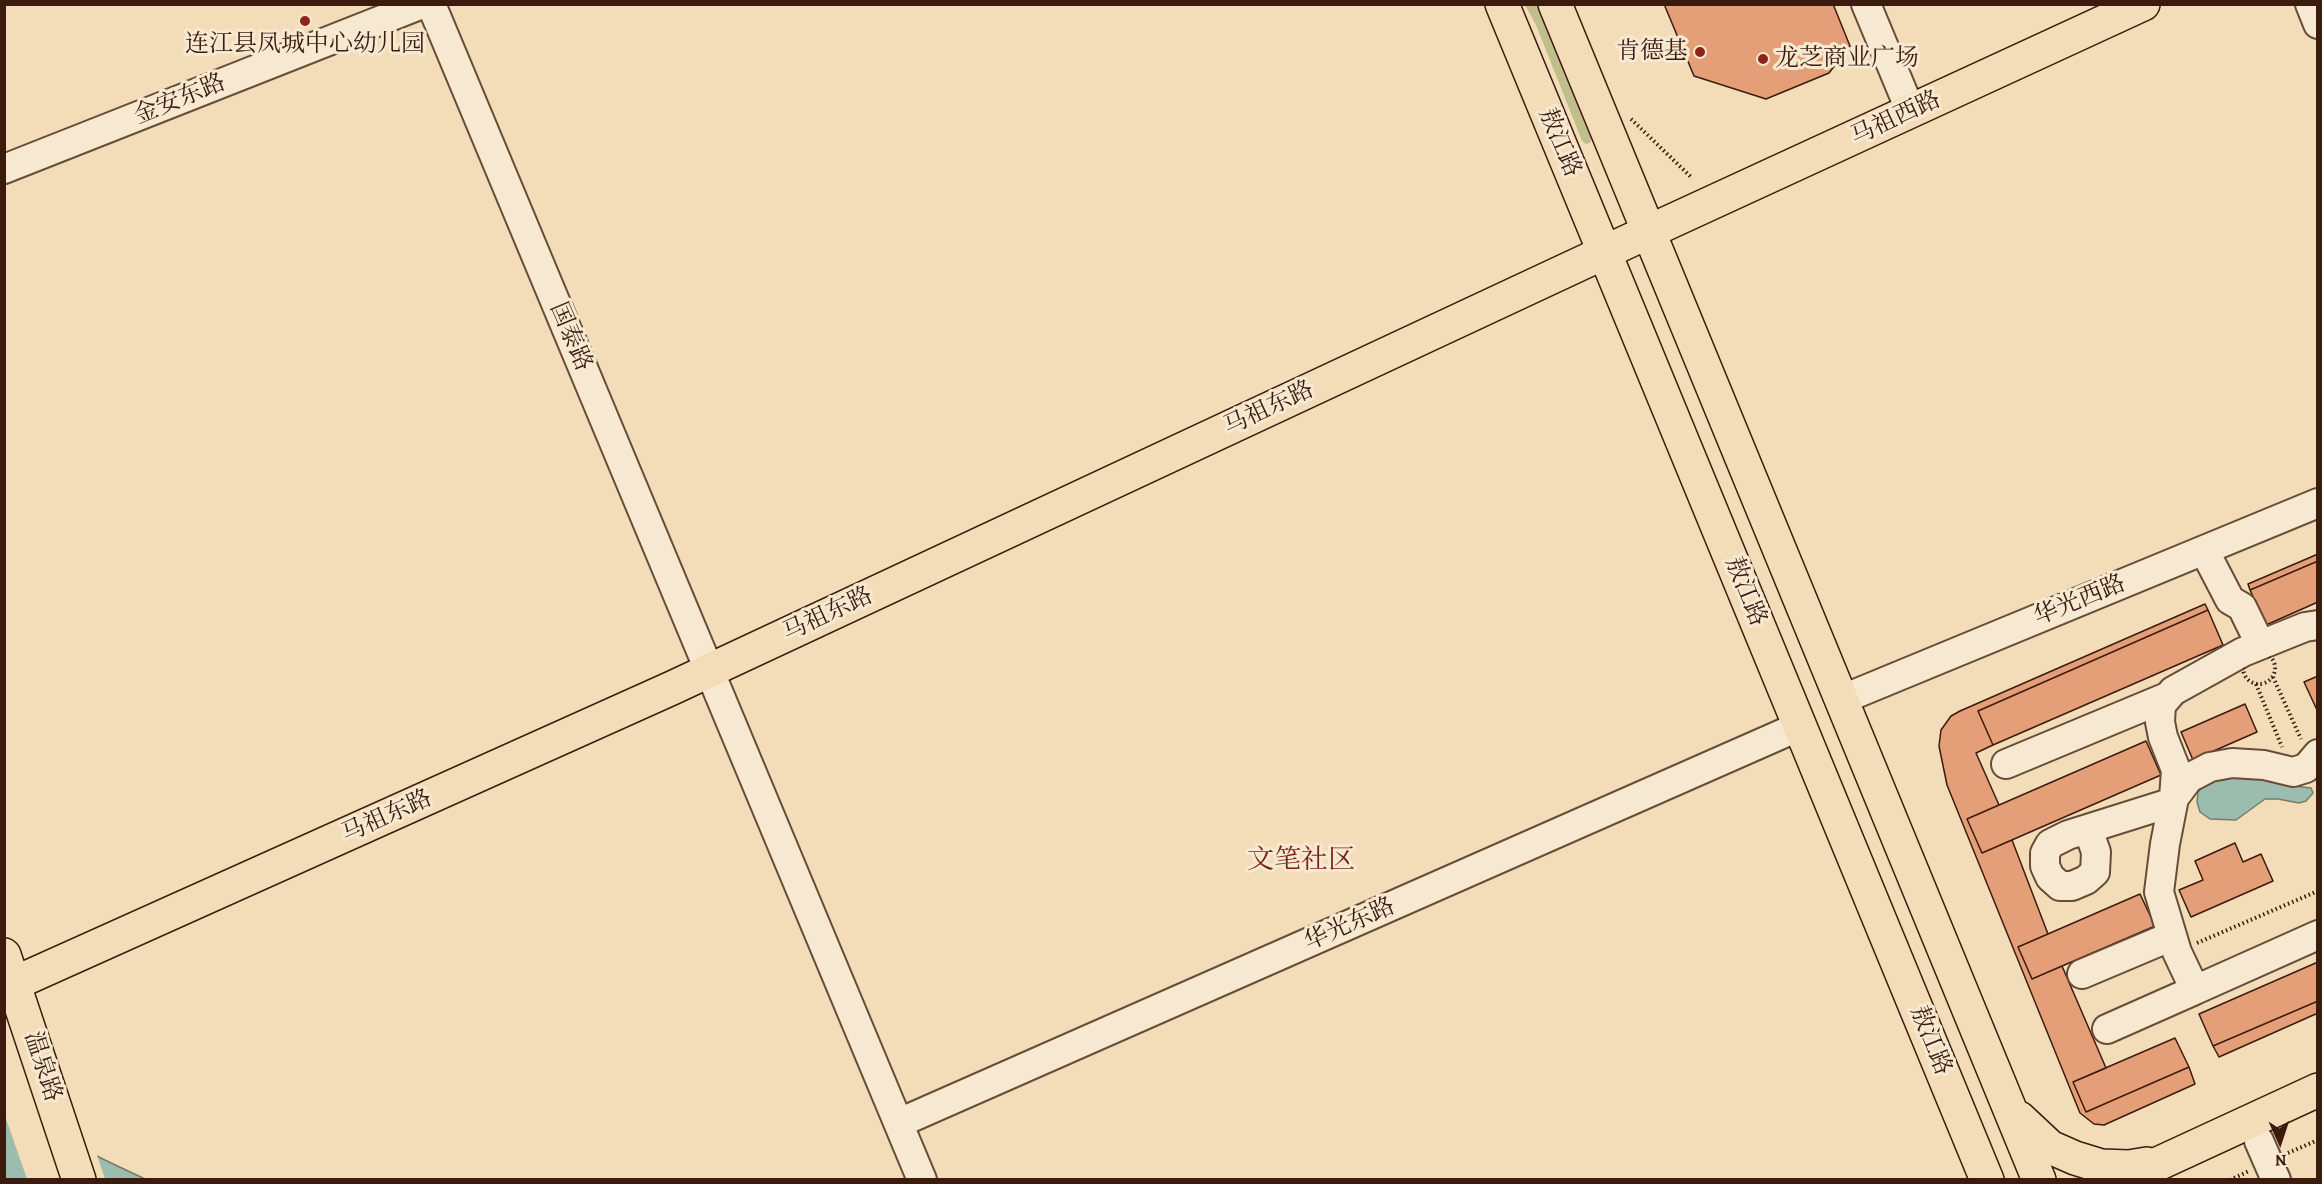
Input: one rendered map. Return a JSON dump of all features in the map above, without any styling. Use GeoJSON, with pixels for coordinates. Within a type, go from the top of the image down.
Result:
{"type":"FeatureCollection","features":[{"type":"Feature","properties":{"kind":"main road","name":"敖江路"},"geometry":{"type":"LineString","coordinates":[[1502,4],[1988,1179]]}},
{"type":"Feature","properties":{"kind":"main road","name":"敖江路"},"geometry":{"type":"LineString","coordinates":[[1555,4],[2039,1179]]}},
{"type":"Feature","properties":{"kind":"main road","name":"马祖西路"},"geometry":{"type":"LineString","coordinates":[[1648,232],[2142,4]]}},
{"type":"Feature","properties":{"kind":"main road","name":"马祖东路"},"geometry":{"type":"LineString","coordinates":[[8,976],[709,670],[1648,232]]}},
{"type":"Feature","properties":{"kind":"main road","name":"温泉路"},"geometry":{"type":"LineString","coordinates":[[8,976],[46,1112],[57,1179]]}},
{"type":"Feature","properties":{"kind":"main road","name":"温泉路"},"geometry":{"type":"LineString","coordinates":[[4,1021],[79,1179]]}},
{"type":"Feature","properties":{"kind":"main road"},"geometry":{"type":"LineString","coordinates":[[2007,1100],[2023,1124],[2050,1147],[2075,1158],[2101,1166],[2169,1170],[2318,1090]]}},
{"type":"Feature","properties":{"kind":"main road"},"geometry":{"type":"LineString","coordinates":[[1961,1114],[1966,1155],[1965,1179]]}},
{"type":"Feature","properties":{"kind":"main road"},"geometry":{"type":"LineString","coordinates":[[2123,1179],[2169,1170],[2259,1141],[2318,1114]]}},
{"type":"Feature","properties":{"kind":"street","name":"金安东路"},"geometry":{"type":"LineString","coordinates":[[4,169],[422,4]]}},
{"type":"Feature","properties":{"kind":"street","name":"国泰路"},"geometry":{"type":"LineString","coordinates":[[431,4],[922,1179]]}},
{"type":"Feature","properties":{"kind":"street"},"geometry":{"type":"LineString","coordinates":[[1866,4],[1911,112]]}},
{"type":"Feature","properties":{"kind":"street"},"geometry":{"type":"LineString","coordinates":[[2310,4],[2318,24]]}},
{"type":"Feature","properties":{"kind":"street","name":"华光西路"},"geometry":{"type":"LineString","coordinates":[[1843,699],[2318,503]]}},
{"type":"Feature","properties":{"kind":"street"},"geometry":{"type":"LineString","coordinates":[[2204,550],[2230,600],[2242,607],[2252,648]]}},
{"type":"Feature","properties":{"kind":"street"},"geometry":{"type":"LineString","coordinates":[[2183,963],[2159,892],[2174,800],[2176,770],[2163,737],[2160,722],[2161,705],[2173,691],[2252,648],[2305,627],[2318,625]]}},
{"type":"Feature","properties":{"kind":"street"},"geometry":{"type":"LineString","coordinates":[[2006,764],[2168,697]]}},
{"type":"Feature","properties":{"kind":"street","name":"华光东路"},"geometry":{"type":"LineString","coordinates":[[899,1123],[1800,726]]}},
{"type":"Feature","properties":{"kind":"street"},"geometry":{"type":"LineString","coordinates":[[2088,829],[2174,800],[2188,778],[2210,767],[2232,763],[2264,765],[2307,763]]}},
{"type":"Feature","properties":{"kind":"street"},"geometry":{"type":"LineString","coordinates":[[2082,974],[2183,963],[2318,935]]}},
{"type":"Feature","properties":{"kind":"street"},"geometry":{"type":"LineString","coordinates":[[2107,1029],[2183,963],[2264,943]]}},
{"type":"Feature","properties":{"kind":"street"},"geometry":{"type":"LineString","coordinates":[[2259,1141],[2276,1179]]}},
{"type":"Feature","properties":{"kind":"path"},"geometry":{"type":"LineString","coordinates":[[1627,109],[1632,120],[1690,177]]}},
{"type":"Feature","properties":{"kind":"path"},"geometry":{"type":"LineString","coordinates":[[2273,677],[2307,763]]}},
{"type":"Feature","properties":{"kind":"path"},"geometry":{"type":"LineString","coordinates":[[2256,684],[2307,763]]}},
{"type":"Feature","properties":{"kind":"path"},"geometry":{"type":"LineString","coordinates":[[2183,963],[2318,891]]}},
{"type":"Feature","properties":{"kind":"shaded area"},"geometry":{"type":"Polygon","coordinates":[[[1525,5],[1537,5],[1592,138],[1590,143],[1586,144],[1582,141],[1536,25],[1525,5]]]}},
{"type":"Feature","properties":{"kind":"shaded area"},"geometry":{"type":"Polygon","coordinates":[[[2246,775],[2311,788],[2313,793],[2306,801],[2299,803],[2265,799],[2236,820],[2210,819],[2200,812],[2197,802],[2198,792],[2205,782],[2246,775]]]}},
{"type":"Feature","properties":{"kind":"shaded area"},"geometry":{"type":"Polygon","coordinates":[[[4,1110],[109,1162],[145,1179],[5,1179],[4,1110]]]}},
{"type":"Feature","properties":{"kind":"pier"},"geometry":{"type":"Polygon","coordinates":[[[4,1107],[96,1152],[105,1179],[27,1179],[4,1113],[4,1107]]]}},
{"type":"Feature","properties":{"kind":"building","name":"龙芝商业广场"},"geometry":{"type":"Polygon","coordinates":[[[1664,4],[1833,4],[1850,46],[1829,73],[1766,99],[1694,76],[1664,4]]]}},
{"type":"Feature","properties":{"kind":"building"},"geometry":{"type":"Polygon","coordinates":[[[2318,554],[2318,561],[2250,590],[2248,584],[2318,554]]]}},
{"type":"Feature","properties":{"kind":"building"},"geometry":{"type":"Polygon","coordinates":[[[2318,561],[2318,602],[2266,625],[2250,590],[2318,561]]]}},
{"type":"Feature","properties":{"kind":"building"},"geometry":{"type":"Polygon","coordinates":[[[2205,604],[2208,610],[1978,711],[1993,745],[1976,753],[1999,805],[1967,819],[1982,853],[2012,840],[2048,934],[2018,947],[2032,979],[2062,966],[2106,1068],[2073,1082],[2086,1112],[2189,1067],[2195,1084],[2104,1125],[2094,1124],[2080,1113],[1947,785],[1939,746],[1941,730],[1951,716],[1960,711],[2205,604]]]}},
{"type":"Feature","properties":{"kind":"building"},"geometry":{"type":"Polygon","coordinates":[[[2208,610],[2223,645],[1993,745],[1978,711],[2208,610]]]}},
{"type":"Feature","properties":{"kind":"building"},"geometry":{"type":"Polygon","coordinates":[[[2318,676],[2318,710],[2317,710],[2304,682],[2318,676]]]}},
{"type":"Feature","properties":{"kind":"building"},"geometry":{"type":"Polygon","coordinates":[[[2245,704],[2257,732],[2193,760],[2181,732],[2245,704]]]}},
{"type":"Feature","properties":{"kind":"building"},"geometry":{"type":"Polygon","coordinates":[[[2146,741],[2161,775],[1982,853],[1967,819],[2146,741]]]}},
{"type":"Feature","properties":{"kind":"building"},"geometry":{"type":"Polygon","coordinates":[[[2235,843],[2243,862],[2261,854],[2273,881],[2191,917],[2179,890],[2203,880],[2195,861],[2235,843]]]}},
{"type":"Feature","properties":{"kind":"building"},"geometry":{"type":"Polygon","coordinates":[[[2140,894],[2155,926],[2032,979],[2018,947],[2140,894]]]}},
{"type":"Feature","properties":{"kind":"building"},"geometry":{"type":"Polygon","coordinates":[[[2318,962],[2318,1001],[2213,1046],[2199,1014],[2318,962]]]}},
{"type":"Feature","properties":{"kind":"building"},"geometry":{"type":"Polygon","coordinates":[[[2318,1001],[2318,1013],[2219,1057],[2213,1046],[2318,1001]]]}},
{"type":"Feature","properties":{"kind":"building"},"geometry":{"type":"Polygon","coordinates":[[[2175,1038],[2189,1067],[2086,1112],[2073,1082],[2175,1038]]]}},
{"type":"Feature","properties":{"kind":"place","name":"连江县凤城中心幼儿园"},"geometry":{"type":"Point","coordinates":[305,21]}},
{"type":"Feature","properties":{"kind":"place","name":"肯德基"},"geometry":{"type":"Point","coordinates":[1700,52]}},
{"type":"Feature","properties":{"kind":"place","name":"龙芝商业广场"},"geometry":{"type":"Point","coordinates":[1763,59]}},
{"type":"Feature","properties":{"kind":"district","name":"文笔社区"},"geometry":{"type":"Point","coordinates":[1301,861]}}]}
